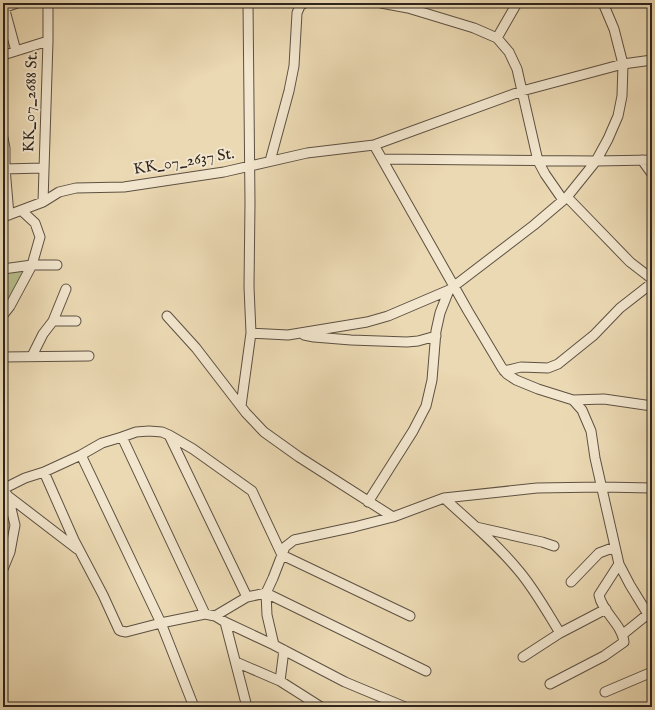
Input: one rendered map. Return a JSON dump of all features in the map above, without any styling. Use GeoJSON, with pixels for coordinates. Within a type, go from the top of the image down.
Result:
{"type":"FeatureCollection","features":[{"type":"Feature","properties":{"kind":"street"},"geometry":{"type":"LineString","coordinates":[[16,51],[6,24],[4,7],[17,3]]}},
{"type":"Feature","properties":{"kind":"street","name":"KK_07_2688 St."},"geometry":{"type":"LineString","coordinates":[[42,202],[48,3]]}},
{"type":"Feature","properties":{"kind":"street"},"geometry":{"type":"LineString","coordinates":[[241,406],[251,333],[249,287],[248,3]]}},
{"type":"Feature","properties":{"kind":"street"},"geometry":{"type":"LineString","coordinates":[[270,161],[289,91],[294,66],[297,13],[300,6],[304,3]]}},
{"type":"Feature","properties":{"kind":"street"},"geometry":{"type":"LineString","coordinates":[[381,3],[408,8],[474,28],[497,38],[508,52],[517,69],[538,161],[545,174],[565,198],[630,262],[652,279]]}},
{"type":"Feature","properties":{"kind":"street"},"geometry":{"type":"LineString","coordinates":[[497,38],[517,3]]}},
{"type":"Feature","properties":{"kind":"street"},"geometry":{"type":"LineString","coordinates":[[251,333],[288,335],[367,322],[388,316],[451,288],[534,225],[565,198],[596,161],[618,116],[622,96],[623,64],[614,29],[604,3]]}},
{"type":"Feature","properties":{"kind":"street"},"geometry":{"type":"LineString","coordinates":[[3,55],[48,41]]}},
{"type":"Feature","properties":{"kind":"street","name":"KK_07_2637 St."},"geometry":{"type":"LineString","coordinates":[[6,216],[42,202],[59,192],[76,188],[124,187],[224,172],[307,153],[374,145],[522,92],[623,64],[652,60]]}},
{"type":"Feature","properties":{"kind":"street"},"geometry":{"type":"LineString","coordinates":[[3,138],[5,148],[4,168],[6,216]]}},
{"type":"Feature","properties":{"kind":"street"},"geometry":{"type":"LineString","coordinates":[[374,145],[451,288],[504,371],[516,380],[538,389],[573,400],[604,399],[652,406]]}},
{"type":"Feature","properties":{"kind":"street"},"geometry":{"type":"LineString","coordinates":[[382,159],[538,161],[652,160]]}},
{"type":"Feature","properties":{"kind":"street"},"geometry":{"type":"LineString","coordinates":[[642,160],[652,174]]}},
{"type":"Feature","properties":{"kind":"street"},"geometry":{"type":"LineString","coordinates":[[4,168],[44,168]]}},
{"type":"Feature","properties":{"kind":"street"},"geometry":{"type":"LineString","coordinates":[[3,315],[10,306],[32,265],[40,237],[35,223],[22,211]]}},
{"type":"Feature","properties":{"kind":"street"},"geometry":{"type":"LineString","coordinates":[[3,269],[32,265],[57,265]]}},
{"type":"Feature","properties":{"kind":"street"},"geometry":{"type":"LineString","coordinates":[[504,371],[521,367],[548,368],[558,364],[594,335],[620,308],[652,283]]}},
{"type":"Feature","properties":{"kind":"street"},"geometry":{"type":"LineString","coordinates":[[368,502],[413,431],[426,406],[432,380],[436,336],[440,313],[451,288]]}},
{"type":"Feature","properties":{"kind":"street"},"geometry":{"type":"LineString","coordinates":[[32,356],[43,334],[53,321],[66,289]]}},
{"type":"Feature","properties":{"kind":"street"},"geometry":{"type":"LineString","coordinates":[[167,316],[196,348],[241,406],[264,432],[299,457],[393,518]]}},
{"type":"Feature","properties":{"kind":"street"},"geometry":{"type":"LineString","coordinates":[[53,321],[76,321]]}},
{"type":"Feature","properties":{"kind":"street"},"geometry":{"type":"LineString","coordinates":[[299,333],[314,337],[407,342],[418,341],[436,336]]}},
{"type":"Feature","properties":{"kind":"street"},"geometry":{"type":"LineString","coordinates":[[3,357],[89,356]]}},
{"type":"Feature","properties":{"kind":"street"},"geometry":{"type":"LineString","coordinates":[[573,400],[582,410],[588,422],[619,564],[650,618],[622,635]]}},
{"type":"Feature","properties":{"kind":"street"},"geometry":{"type":"LineString","coordinates":[[5,492],[25,478],[44,472],[102,443],[136,432],[149,431],[169,435],[193,449],[252,491],[282,555],[410,616]]}},
{"type":"Feature","properties":{"kind":"street"},"geometry":{"type":"LineString","coordinates":[[169,435],[247,597]]}},
{"type":"Feature","properties":{"kind":"street"},"geometry":{"type":"LineString","coordinates":[[122,437],[205,614]]}},
{"type":"Feature","properties":{"kind":"street"},"geometry":{"type":"LineString","coordinates":[[81,454],[161,623],[194,707]]}},
{"type":"Feature","properties":{"kind":"street"},"geometry":{"type":"LineString","coordinates":[[44,472],[80,550],[121,632],[205,614],[215,616],[345,682],[404,707]]}},
{"type":"Feature","properties":{"kind":"street"},"geometry":{"type":"LineString","coordinates":[[274,645],[267,615],[266,594],[285,547],[294,540],[393,518],[444,498],[537,488],[602,486],[652,488]]}},
{"type":"Feature","properties":{"kind":"street"},"geometry":{"type":"LineString","coordinates":[[5,492],[80,550]]}},
{"type":"Feature","properties":{"kind":"street"},"geometry":{"type":"LineString","coordinates":[[3,569],[10,552],[15,525],[5,492]]}},
{"type":"Feature","properties":{"kind":"street"},"geometry":{"type":"LineString","coordinates":[[444,498],[504,554],[519,571],[560,633]]}},
{"type":"Feature","properties":{"kind":"street"},"geometry":{"type":"LineString","coordinates":[[476,527],[554,546]]}},
{"type":"Feature","properties":{"kind":"street"},"geometry":{"type":"LineString","coordinates":[[571,582],[599,553],[615,546]]}},
{"type":"Feature","properties":{"kind":"street"},"geometry":{"type":"LineString","coordinates":[[550,684],[594,662],[623,644],[624,639],[599,594],[619,564]]}},
{"type":"Feature","properties":{"kind":"street"},"geometry":{"type":"LineString","coordinates":[[215,616],[247,597],[266,594],[426,671]]}},
{"type":"Feature","properties":{"kind":"street"},"geometry":{"type":"LineString","coordinates":[[523,657],[560,633],[606,609]]}},
{"type":"Feature","properties":{"kind":"street"},"geometry":{"type":"LineString","coordinates":[[225,622],[247,707]]}},
{"type":"Feature","properties":{"kind":"street"},"geometry":{"type":"LineString","coordinates":[[280,681],[284,650]]}},
{"type":"Feature","properties":{"kind":"street"},"geometry":{"type":"LineString","coordinates":[[236,662],[280,681],[321,707]]}},
{"type":"Feature","properties":{"kind":"street"},"geometry":{"type":"LineString","coordinates":[[605,692],[652,672]]}},
{"type":"Feature","properties":{"kind":"green space"},"geometry":{"type":"Polygon","coordinates":[[[32,265],[3,315],[3,269],[32,265]]]}}]}
